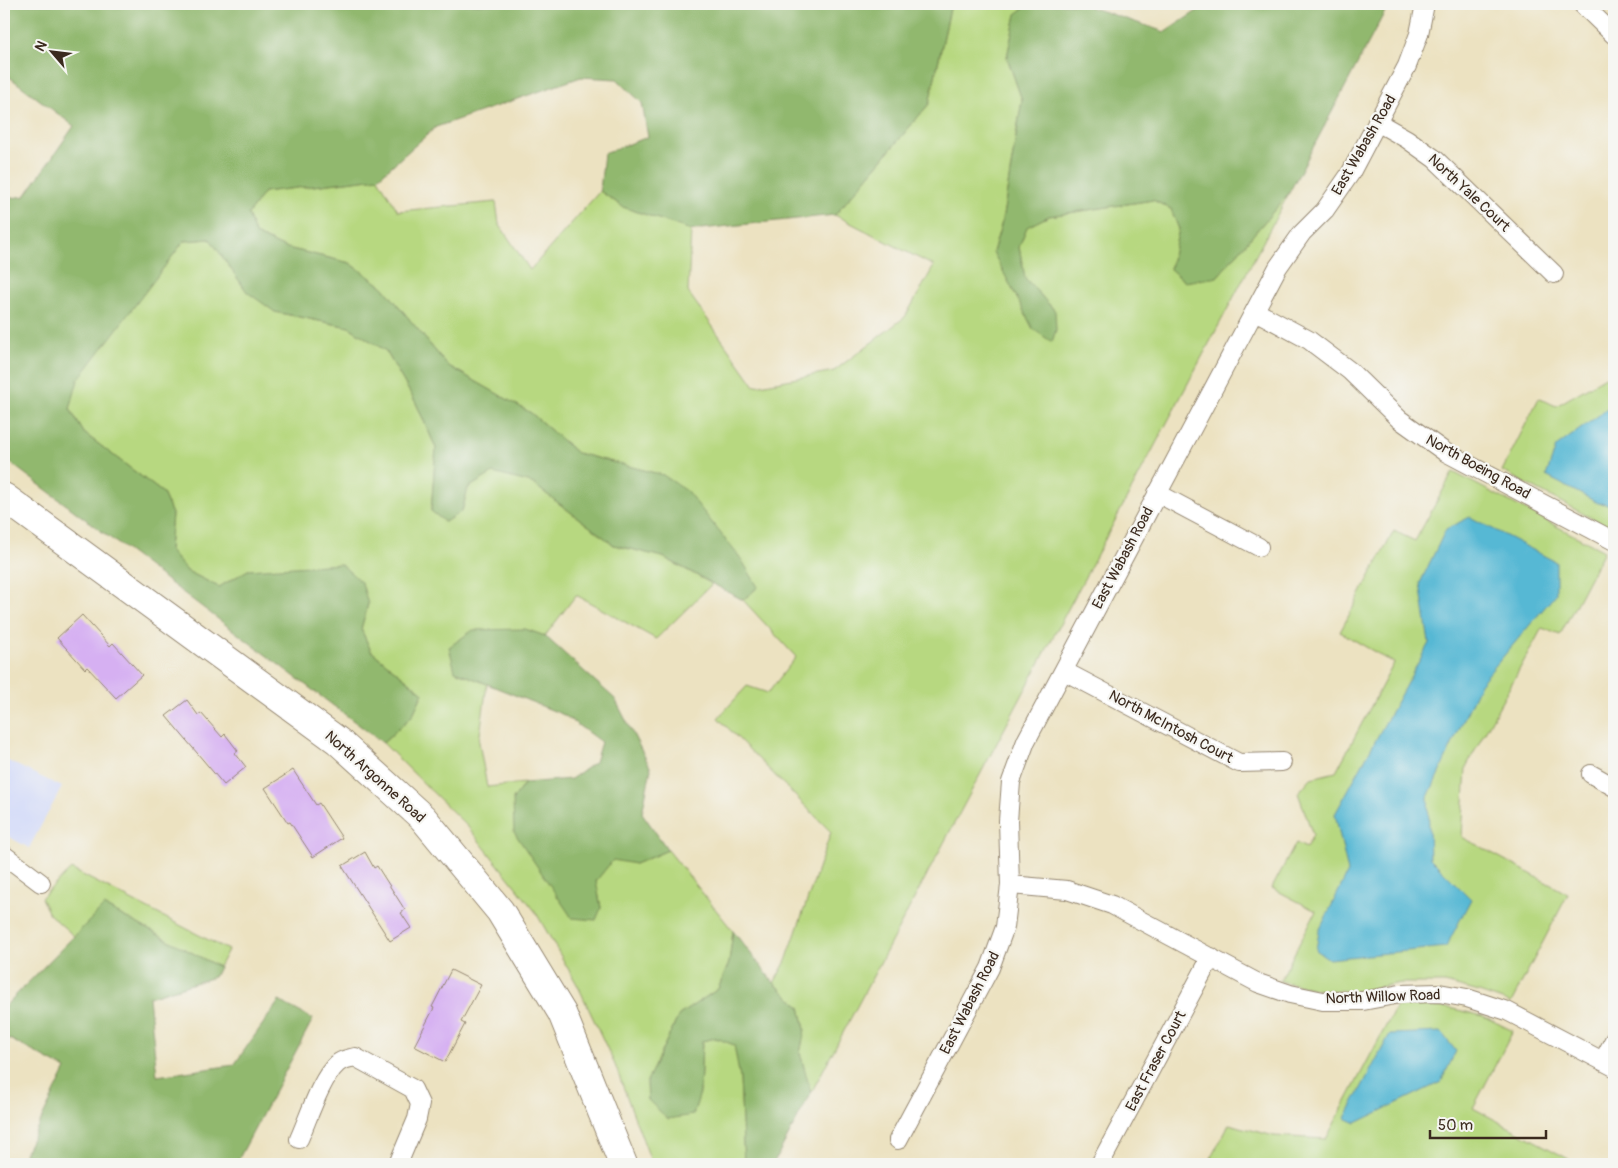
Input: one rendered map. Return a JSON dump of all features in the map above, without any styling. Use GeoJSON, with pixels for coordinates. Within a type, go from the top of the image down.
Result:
{"type":"FeatureCollection","features":[{"type":"Feature","properties":{"kind":"main road","name":"North Argonne Road"},"geometry":{"type":"LineString","coordinates":[[4,497],[338,741],[422,818],[500,911],[562,1013],[621,1163]]}},
{"type":"Feature","properties":{"kind":"street","name":"East Wabash Road"},"geometry":{"type":"LineString","coordinates":[[898,1140],[990,968],[1005,927],[1010,886],[1008,821],[1012,782],[1026,741],[1278,267],[1302,233],[1325,210],[1350,174],[1408,66],[1419,34],[1425,4]]}},
{"type":"Feature","properties":{"kind":"street"},"geometry":{"type":"LineString","coordinates":[[1582,4],[1614,36]]}},
{"type":"Feature","properties":{"kind":"street","name":"North Yale Court"},"geometry":{"type":"LineString","coordinates":[[1377,122],[1407,139],[1435,159],[1554,274]]}},
{"type":"Feature","properties":{"kind":"street","name":"North Boeing Road"},"geometry":{"type":"LineString","coordinates":[[1255,311],[1310,340],[1350,371],[1399,419],[1445,452],[1614,541]]}},
{"type":"Feature","properties":{"kind":"street"},"geometry":{"type":"LineString","coordinates":[[1158,493],[1259,547]]}},
{"type":"Feature","properties":{"kind":"street","name":"North McIntosh Court"},"geometry":{"type":"LineString","coordinates":[[1064,670],[1239,763],[1282,762]]}},
{"type":"Feature","properties":{"kind":"street"},"geometry":{"type":"LineString","coordinates":[[1591,774],[1614,787]]}},
{"type":"Feature","properties":{"kind":"street"},"geometry":{"type":"LineString","coordinates":[[4,855],[42,883]]}},
{"type":"Feature","properties":{"kind":"street","name":"North Willow Road"},"geometry":{"type":"LineString","coordinates":[[1010,886],[1067,890],[1112,905],[1258,983],[1290,994],[1324,1001],[1363,1001],[1400,994],[1439,993],[1467,998],[1507,1011],[1609,1064]]}},
{"type":"Feature","properties":{"kind":"street","name":"East Fraser Court"},"geometry":{"type":"LineString","coordinates":[[1100,1164],[1211,957]]}},
{"type":"Feature","properties":{"kind":"street"},"geometry":{"type":"LineString","coordinates":[[1609,1064],[1614,1040]]}},
{"type":"Feature","properties":{"kind":"street"},"geometry":{"type":"LineString","coordinates":[[299,1139],[327,1076],[336,1065],[345,1059],[355,1057],[413,1089],[420,1104],[417,1119],[398,1164]]}},
{"type":"Feature","properties":{"kind":"shaded area"},"geometry":{"type":"Polygon","coordinates":[[[4,759],[62,787],[29,848],[4,834],[4,759]]]}},
{"type":"Feature","properties":{"kind":"green space"},"geometry":{"type":"Polygon","coordinates":[[[4,4],[951,4],[929,104],[835,215],[691,230],[623,207],[600,191],[604,153],[648,137],[642,103],[617,79],[581,77],[436,127],[378,178],[264,192],[248,214],[255,234],[283,247],[350,263],[383,287],[447,365],[531,413],[577,453],[663,475],[687,491],[741,559],[758,587],[743,600],[663,557],[614,545],[532,483],[493,473],[468,488],[462,511],[445,522],[431,511],[436,448],[416,403],[386,351],[349,327],[275,312],[247,292],[210,239],[184,241],[78,380],[70,409],[84,433],[163,493],[172,514],[169,550],[187,571],[219,587],[248,570],[341,564],[362,583],[368,604],[361,629],[371,651],[423,693],[412,716],[383,743],[4,458],[4,199],[25,196],[74,126],[4,73],[4,4]]]}},
{"type":"Feature","properties":{"kind":"green space"},"geometry":{"type":"Polygon","coordinates":[[[951,4],[1030,4],[1016,15],[1007,57],[1022,100],[1002,222],[993,252],[1055,311],[1025,278],[1019,247],[1027,226],[1049,216],[1153,200],[1171,209],[1179,229],[1170,269],[1217,277],[1289,193],[811,1093],[800,1053],[805,1029],[800,1007],[774,983],[786,961],[831,832],[718,718],[747,686],[768,693],[796,657],[743,600],[758,587],[663,475],[577,453],[531,413],[447,365],[383,287],[350,263],[283,247],[255,234],[248,214],[264,192],[378,178],[398,211],[496,202],[499,224],[530,270],[600,191],[623,207],[691,230],[688,292],[755,386],[834,371],[905,317],[934,266],[835,215],[929,104],[951,4]]]}},
{"type":"Feature","properties":{"kind":"green space"},"geometry":{"type":"Polygon","coordinates":[[[1030,4],[1083,4],[1165,32],[1203,7],[1204,4],[1389,4],[1289,193],[1217,277],[1185,282],[1170,269],[1179,229],[1171,209],[1153,200],[1049,216],[1027,227],[1019,247],[1025,278],[1055,311],[1056,330],[1052,342],[1033,329],[993,252],[1002,222],[1022,100],[1007,57],[1016,14],[1030,4]]]}},
{"type":"Feature","properties":{"kind":"green space"},"geometry":{"type":"Polygon","coordinates":[[[211,239],[247,291],[275,312],[349,327],[386,351],[416,403],[436,448],[431,511],[462,511],[468,488],[493,472],[532,483],[614,545],[663,557],[712,584],[656,639],[576,595],[545,636],[525,629],[455,671],[487,684],[479,742],[487,787],[525,783],[513,799],[601,908],[596,881],[613,859],[635,864],[668,850],[733,931],[729,963],[718,989],[679,1015],[647,1081],[648,1100],[700,1093],[702,1041],[716,1038],[735,1045],[740,1078],[744,1164],[652,1164],[615,1065],[578,986],[535,911],[468,827],[383,743],[412,716],[423,693],[371,651],[361,629],[368,604],[248,570],[219,587],[187,571],[169,550],[172,514],[163,493],[84,433],[70,409],[77,380],[184,241],[211,239]]]}},
{"type":"Feature","properties":{"kind":"green space"},"geometry":{"type":"Polygon","coordinates":[[[1614,372],[1614,530],[1502,471],[1539,398],[1556,406],[1614,372]]]}},
{"type":"Feature","properties":{"kind":"green space"},"geometry":{"type":"Polygon","coordinates":[[[1453,472],[1604,551],[1560,635],[1542,628],[1466,767],[1462,837],[1568,894],[1511,1003],[1445,983],[1401,983],[1357,991],[1319,990],[1280,981],[1316,911],[1272,888],[1296,843],[1306,848],[1313,835],[1298,793],[1311,778],[1336,772],[1394,663],[1340,632],[1394,531],[1415,541],[1453,472]]]}},
{"type":"Feature","properties":{"kind":"green space"},"geometry":{"type":"Polygon","coordinates":[[[525,629],[545,636],[615,699],[651,769],[642,813],[668,850],[635,864],[613,860],[596,881],[601,908],[596,920],[572,918],[514,832],[513,799],[525,783],[571,779],[595,762],[601,742],[564,715],[455,671],[449,647],[473,630],[525,629]]]}},
{"type":"Feature","properties":{"kind":"green space"},"geometry":{"type":"Polygon","coordinates":[[[71,869],[228,950],[219,967],[104,906],[74,936],[49,914],[41,898],[71,869]]]}},
{"type":"Feature","properties":{"kind":"green space"},"geometry":{"type":"Polygon","coordinates":[[[104,906],[219,967],[214,977],[149,997],[157,1076],[234,1065],[279,1001],[313,1019],[236,1164],[20,1163],[66,1069],[4,1036],[4,1007],[104,906]]]}},
{"type":"Feature","properties":{"kind":"green space"},"geometry":{"type":"Polygon","coordinates":[[[733,931],[774,983],[800,1007],[805,1029],[800,1053],[811,1093],[773,1164],[744,1164],[740,1078],[734,1045],[716,1038],[702,1041],[700,1093],[693,1115],[668,1119],[648,1100],[647,1081],[679,1015],[718,989],[729,963],[733,931]]]}},
{"type":"Feature","properties":{"kind":"green space"},"geometry":{"type":"Polygon","coordinates":[[[1419,1005],[1449,1008],[1483,1016],[1513,1031],[1473,1108],[1578,1164],[1208,1164],[1229,1124],[1274,1136],[1326,1139],[1396,1007],[1419,1005]]]}},
{"type":"Feature","properties":{"kind":"water"},"geometry":{"type":"Polygon","coordinates":[[[1614,404],[1614,505],[1598,503],[1546,476],[1556,447],[1614,404]]]}},
{"type":"Feature","properties":{"kind":"water"},"geometry":{"type":"Polygon","coordinates":[[[1470,517],[1556,562],[1556,594],[1480,684],[1428,797],[1430,858],[1471,899],[1446,947],[1329,959],[1316,950],[1319,931],[1348,872],[1335,814],[1429,643],[1420,583],[1446,529],[1470,517]]]}},
{"type":"Feature","properties":{"kind":"water"},"geometry":{"type":"Polygon","coordinates":[[[1441,1032],[1456,1051],[1441,1082],[1356,1123],[1345,1118],[1390,1034],[1441,1032]]]}},
{"type":"Feature","properties":{"kind":"building"},"geometry":{"type":"Polygon","coordinates":[[[82,615],[110,646],[113,643],[142,675],[116,698],[87,667],[85,669],[57,638],[82,615]]]}},
{"type":"Feature","properties":{"kind":"building"},"geometry":{"type":"Polygon","coordinates":[[[187,700],[198,715],[201,713],[222,737],[225,734],[238,751],[235,753],[246,767],[224,785],[166,716],[187,700]]]}},
{"type":"Feature","properties":{"kind":"building"},"geometry":{"type":"Polygon","coordinates":[[[293,770],[316,805],[319,803],[342,838],[313,857],[265,788],[293,770]]]}},
{"type":"Feature","properties":{"kind":"building"},"geometry":{"type":"Polygon","coordinates":[[[365,852],[374,868],[377,866],[405,910],[401,913],[411,928],[390,941],[342,866],[365,852]]]}},
{"type":"Feature","properties":{"kind":"building"},"geometry":{"type":"Polygon","coordinates":[[[451,970],[481,985],[461,1022],[465,1024],[445,1062],[414,1046],[451,970]]]}}]}
